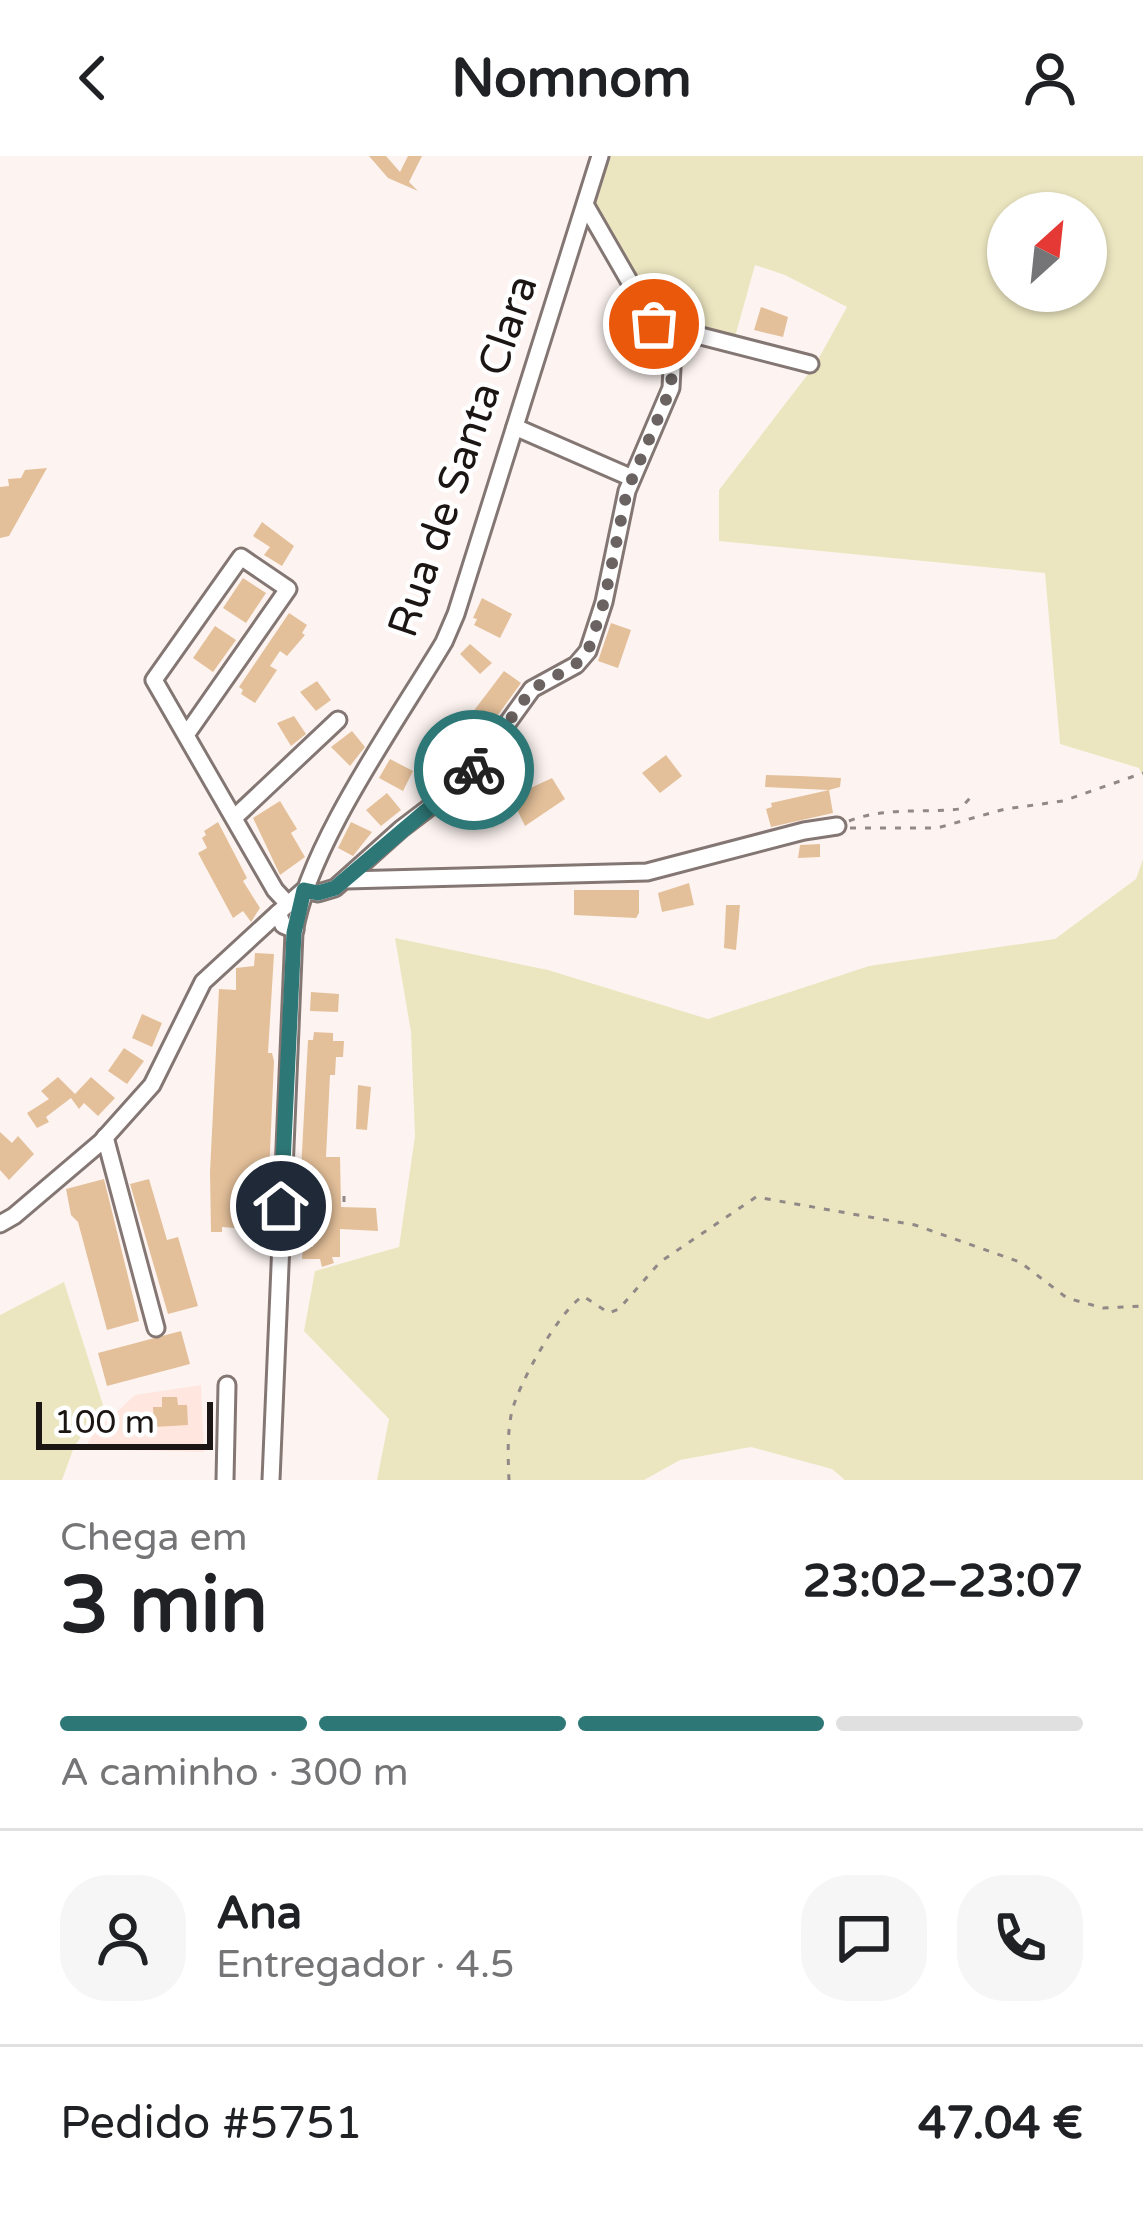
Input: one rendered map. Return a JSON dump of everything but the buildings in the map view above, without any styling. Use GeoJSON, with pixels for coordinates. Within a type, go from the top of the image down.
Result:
{"type":"FeatureCollection","features":[{"type":"Feature","properties":{"kind":"street","name":"Rua de Santa Clara"},"geometry":{"type":"LineString","coordinates":[[293,901],[444,642],[468,580],[600,156]]}},
{"type":"Feature","properties":{"kind":"street"},"geometry":{"type":"LineString","coordinates":[[0,1224],[105,1137],[152,1085],[203,982],[293,901],[324,893],[346,880],[401,829],[468,778],[532,689],[575,665],[588,651],[632,478],[671,388],[672,368],[654,324],[586,206]]}},
{"type":"Feature","properties":{"kind":"street"},"geometry":{"type":"LineString","coordinates":[[654,324],[809,364]]}},
{"type":"Feature","properties":{"kind":"street"},"geometry":{"type":"LineString","coordinates":[[515,427],[632,478]]}},
{"type":"Feature","properties":{"kind":"street"},"geometry":{"type":"LineString","coordinates":[[186,735],[288,589],[241,557],[154,680],[275,890],[293,901]]}},
{"type":"Feature","properties":{"kind":"street"},"geometry":{"type":"LineString","coordinates":[[235,818],[338,720]]}},
{"type":"Feature","properties":{"kind":"street"},"geometry":{"type":"LineString","coordinates":[[346,880],[647,872],[837,826]]}},
{"type":"Feature","properties":{"kind":"street"},"geometry":{"type":"LineString","coordinates":[[271,1480],[293,901]]}},
{"type":"Feature","properties":{"kind":"street"},"geometry":{"type":"LineString","coordinates":[[293,901],[284,925],[295,930]]}},
{"type":"Feature","properties":{"kind":"street"},"geometry":{"type":"LineString","coordinates":[[105,1137],[156,1328]]}},
{"type":"Feature","properties":{"kind":"street"},"geometry":{"type":"LineString","coordinates":[[225,1480],[226,1385]]}},
{"type":"Feature","properties":{"kind":"path"},"geometry":{"type":"LineString","coordinates":[[837,826],[937,828],[1005,809],[1064,801],[1143,773]]}},
{"type":"Feature","properties":{"kind":"path"},"geometry":{"type":"LineString","coordinates":[[837,826],[893,811],[914,814],[960,809],[970,798]]}},
{"type":"Feature","properties":{"kind":"path"},"geometry":{"type":"LineString","coordinates":[[344,1194],[344,1202]]}},
{"type":"Feature","properties":{"kind":"path"},"geometry":{"type":"LineString","coordinates":[[509,1480],[512,1410],[571,1303],[583,1296],[609,1313],[619,1309],[660,1262],[756,1196],[915,1225],[1020,1262],[1067,1298],[1103,1308],[1143,1306]]}},
{"type":"Feature","properties":{"kind":"shaded area"},"geometry":{"type":"Polygon","coordinates":[[[599,156],[1143,156],[1143,776],[1139,768],[1060,744],[1045,573],[719,541],[719,490],[815,365],[847,307],[755,265],[735,337],[653,317],[605,235],[612,229],[586,206],[599,156]]]}},
{"type":"Feature","properties":{"kind":"shaded area"},"geometry":{"type":"Polygon","coordinates":[[[1143,859],[1143,1480],[845,1480],[832,1469],[751,1447],[680,1460],[644,1480],[377,1480],[389,1419],[304,1331],[315,1271],[399,1247],[415,1136],[411,1032],[395,938],[548,970],[708,1019],[869,966],[1055,939],[1136,879],[1143,859]]]}},
{"type":"Feature","properties":{"kind":"shaded area"},"geometry":{"type":"Polygon","coordinates":[[[64,1282],[103,1405],[74,1447],[62,1480],[0,1480],[0,1315],[64,1282]]]}},
{"type":"Feature","properties":{"kind":"shaded area"},"geometry":{"type":"Polygon","coordinates":[[[201,1385],[204,1452],[84,1449],[93,1434],[135,1395],[201,1385]]]}},
{"type":"Feature","properties":{"kind":"way so far"},"geometry":{"type":"LineString","coordinates":[[474,770],[532,689],[575,665],[588,651],[604,602],[627,491],[671,388],[672,368],[654,324]]}},
{"type":"Feature","properties":{"kind":"route"},"geometry":{"type":"LineString","coordinates":[[281,1206],[294,933],[304,890],[324,893],[335,888],[474,770]]}}]}
